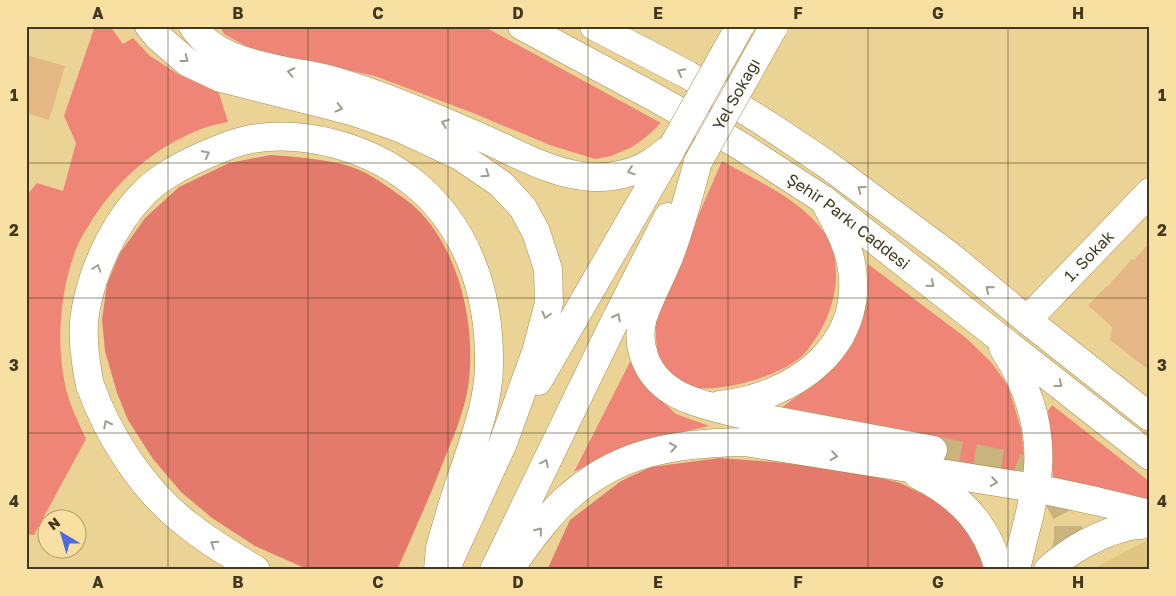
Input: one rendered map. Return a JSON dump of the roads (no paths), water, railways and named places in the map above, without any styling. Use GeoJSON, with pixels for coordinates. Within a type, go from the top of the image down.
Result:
{"type":"FeatureCollection","features":[{"type":"Feature","properties":{"kind":"main road"},"geometry":{"type":"LineString","coordinates":[[149,26],[187,62],[221,78],[354,112],[400,128],[460,156],[502,184],[523,208],[536,232],[548,269],[548,303],[536,352],[503,443],[445,570]]}},
{"type":"Feature","properties":{"kind":"main road"},"geometry":{"type":"LineString","coordinates":[[193,26],[198,34],[213,48],[238,58],[263,66],[330,80],[401,104],[538,164],[567,174],[594,177],[616,176],[651,163],[673,146]]}},
{"type":"Feature","properties":{"kind":"main road","name":"Şehir Parkı Caddesi"},"geometry":{"type":"LineString","coordinates":[[522,26],[654,97],[738,145],[824,200],[1150,456]]}},
{"type":"Feature","properties":{"kind":"main road","name":"Şehir Parkı Caddesi"},"geometry":{"type":"LineString","coordinates":[[594,26],[688,76],[768,125],[825,163],[950,256],[1027,320],[1150,417]]}},
{"type":"Feature","properties":{"kind":"main road","name":"Yel Sokağı"},"geometry":{"type":"LineString","coordinates":[[503,443],[740,26]]}},
{"type":"Feature","properties":{"kind":"main road","name":"Yel Sokağı"},"geometry":{"type":"LineString","coordinates":[[698,162],[774,27]]}},
{"type":"Feature","properties":{"kind":"main road"},"geometry":{"type":"LineString","coordinates":[[256,570],[185,524],[139,474],[122,451],[106,424],[89,382],[83,338],[86,302],[100,259],[119,224],[145,191],[180,167],[214,150],[252,139],[283,138],[312,139],[340,145],[363,152],[394,168],[422,190],[447,216],[464,244],[475,268],[486,314],[489,365],[483,409],[440,548],[438,570]]}},
{"type":"Feature","properties":{"kind":"main road"},"geometry":{"type":"LineString","coordinates":[[698,162],[669,258],[643,319],[640,346],[650,371],[666,388],[689,400],[707,406],[933,450]]}},
{"type":"Feature","properties":{"kind":"main road"},"geometry":{"type":"LineString","coordinates":[[494,570],[611,329],[698,162]]}},
{"type":"Feature","properties":{"kind":"main road","name":"1. Sokak"},"geometry":{"type":"LineString","coordinates":[[1027,320],[1149,194]]}},
{"type":"Feature","properties":{"kind":"main road"},"geometry":{"type":"LineString","coordinates":[[707,406],[742,402],[776,390],[801,377],[821,361],[847,326],[852,307],[853,284],[851,263],[845,243],[824,200]]}},
{"type":"Feature","properties":{"kind":"main road"},"geometry":{"type":"LineString","coordinates":[[972,317],[1002,348],[1023,382],[1032,408],[1038,440],[1038,468],[1035,488],[1016,570]]}},
{"type":"Feature","properties":{"kind":"main road"},"geometry":{"type":"LineString","coordinates":[[509,570],[564,501],[595,477],[631,458],[671,447],[710,443],[745,442],[1035,488],[1150,514]]}},
{"type":"Feature","properties":{"kind":"main road"},"geometry":{"type":"LineString","coordinates":[[903,468],[934,483],[958,500],[975,519],[991,544],[999,570]]}},
{"type":"Feature","properties":{"kind":"main road"},"geometry":{"type":"LineString","coordinates":[[1048,570],[1059,559],[1091,540],[1130,526],[1150,524]]}},
{"type":"Feature","properties":{"kind":"tunnel"},"geometry":{"type":"LineString","coordinates":[[933,450],[1010,465],[1032,474],[1058,498],[1068,517],[1068,540],[1062,570]]}}]}
